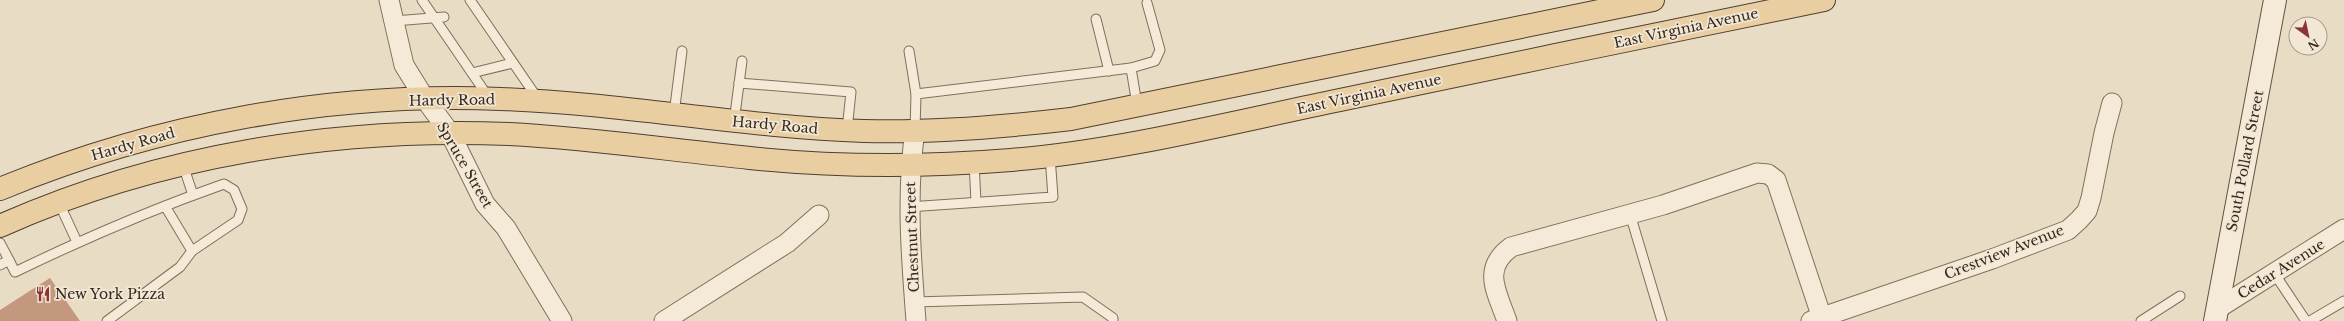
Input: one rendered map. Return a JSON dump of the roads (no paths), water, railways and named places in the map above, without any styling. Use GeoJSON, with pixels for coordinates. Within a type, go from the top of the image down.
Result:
{"type":"FeatureCollection","features":[{"type":"Feature","properties":{"kind":"main road"},"geometry":{"type":"LineString","coordinates":[[915,130],[1003,127],[1071,119],[1653,0]]}},
{"type":"Feature","properties":{"kind":"main road","name":"East Virginia Avenue"},"geometry":{"type":"LineString","coordinates":[[910,166],[1050,156],[1250,119],[1824,0]]}},
{"type":"Feature","properties":{"kind":"main road","name":"South Pollard Street"},"geometry":{"type":"LineString","coordinates":[[2216,315],[2275,0]]}},
{"type":"Feature","properties":{"kind":"main road","name":"Hardy Road"},"geometry":{"type":"LineString","coordinates":[[0,189],[111,149],[188,128],[264,114],[338,104],[425,99],[490,99],[540,102],[734,122],[847,130],[915,130]]}},
{"type":"Feature","properties":{"kind":"main road"},"geometry":{"type":"LineString","coordinates":[[0,226],[93,190],[183,165],[240,152],[295,143],[366,136],[450,133],[512,134],[825,164],[910,166]]}},
{"type":"Feature","properties":{"kind":"street","name":"Spruce Street"},"geometry":{"type":"LineString","coordinates":[[389,0],[404,65],[425,99],[450,133],[485,204],[506,228],[562,321]]}},
{"type":"Feature","properties":{"kind":"street","name":"Crestview Avenue"},"geometry":{"type":"LineString","coordinates":[[1819,320],[1992,259],[2068,230],[2086,211],[2091,198],[2104,133],[2112,103]]}},
{"type":"Feature","properties":{"kind":"street","name":"Chestnut Street"},"geometry":{"type":"LineString","coordinates":[[915,130],[910,166],[908,207],[916,321]]}},
{"type":"Feature","properties":{"kind":"street"},"geometry":{"type":"LineString","coordinates":[[1507,321],[1492,278],[1497,261],[1503,253],[1511,247],[1630,214],[1757,174],[1768,174],[1776,180],[1819,320]]}},
{"type":"Feature","properties":{"kind":"street"},"geometry":{"type":"LineString","coordinates":[[664,321],[787,243],[819,215]]}},
{"type":"Feature","properties":{"kind":"street","name":"Cedar Avenue"},"geometry":{"type":"LineString","coordinates":[[2216,315],[2274,273],[2344,229]]}},
{"type":"Feature","properties":{"kind":"lane"},"geometry":{"type":"LineString","coordinates":[[422,0],[435,19],[455,41],[472,73],[490,99]]}},
{"type":"Feature","properties":{"kind":"lane"},"geometry":{"type":"LineString","coordinates":[[470,0],[473,11],[490,36],[513,63],[540,102]]}},
{"type":"Feature","properties":{"kind":"lane"},"geometry":{"type":"LineString","coordinates":[[916,94],[1131,68],[1155,61],[1160,50],[1147,3]]}},
{"type":"Feature","properties":{"kind":"lane"},"geometry":{"type":"LineString","coordinates":[[394,21],[435,19],[444,17]]}},
{"type":"Feature","properties":{"kind":"lane"},"geometry":{"type":"LineString","coordinates":[[1096,19],[1109,71]]}},
{"type":"Feature","properties":{"kind":"lane"},"geometry":{"type":"LineString","coordinates":[[674,115],[682,51]]}},
{"type":"Feature","properties":{"kind":"lane"},"geometry":{"type":"LineString","coordinates":[[909,51],[916,94],[915,130]]}},
{"type":"Feature","properties":{"kind":"lane"},"geometry":{"type":"LineString","coordinates":[[734,122],[742,61]]}},
{"type":"Feature","properties":{"kind":"lane"},"geometry":{"type":"LineString","coordinates":[[472,73],[513,63]]}},
{"type":"Feature","properties":{"kind":"lane"},"geometry":{"type":"LineString","coordinates":[[1131,68],[1137,105]]}},
{"type":"Feature","properties":{"kind":"lane"},"geometry":{"type":"LineString","coordinates":[[738,83],[851,92],[847,130]]}},
{"type":"Feature","properties":{"kind":"lane"},"geometry":{"type":"LineString","coordinates":[[908,207],[1053,197],[1050,156]]}},
{"type":"Feature","properties":{"kind":"lane"},"geometry":{"type":"LineString","coordinates":[[974,162],[976,202]]}},
{"type":"Feature","properties":{"kind":"lane"},"geometry":{"type":"LineString","coordinates":[[183,165],[193,195]]}},
{"type":"Feature","properties":{"kind":"lane"},"geometry":{"type":"LineString","coordinates":[[0,243],[15,272],[77,242],[193,195],[224,184],[234,190],[242,209],[238,220],[192,251],[180,267],[107,321]]}},
{"type":"Feature","properties":{"kind":"lane"},"geometry":{"type":"LineString","coordinates":[[60,203],[77,242]]}},
{"type":"Feature","properties":{"kind":"lane"},"geometry":{"type":"LineString","coordinates":[[165,206],[192,251]]}},
{"type":"Feature","properties":{"kind":"lane"},"geometry":{"type":"LineString","coordinates":[[1630,214],[1662,321]]}},
{"type":"Feature","properties":{"kind":"lane"},"geometry":{"type":"LineString","coordinates":[[0,265],[9,260]]}},
{"type":"Feature","properties":{"kind":"lane"},"geometry":{"type":"LineString","coordinates":[[2274,273],[2306,321]]}},
{"type":"Feature","properties":{"kind":"lane"},"geometry":{"type":"LineString","coordinates":[[2141,321],[2180,296]]}},
{"type":"Feature","properties":{"kind":"lane"},"geometry":{"type":"LineString","coordinates":[[914,302],[1083,298],[1112,318],[1113,321]]}},
{"type":"Feature","properties":{"kind":"lane"},"geometry":{"type":"LineString","coordinates":[[2310,321],[2344,301]]}},
{"type":"Feature","properties":{"kind":"place","name":"New York Pizza"},"geometry":{"type":"Point","coordinates":[43,294]}}]}
